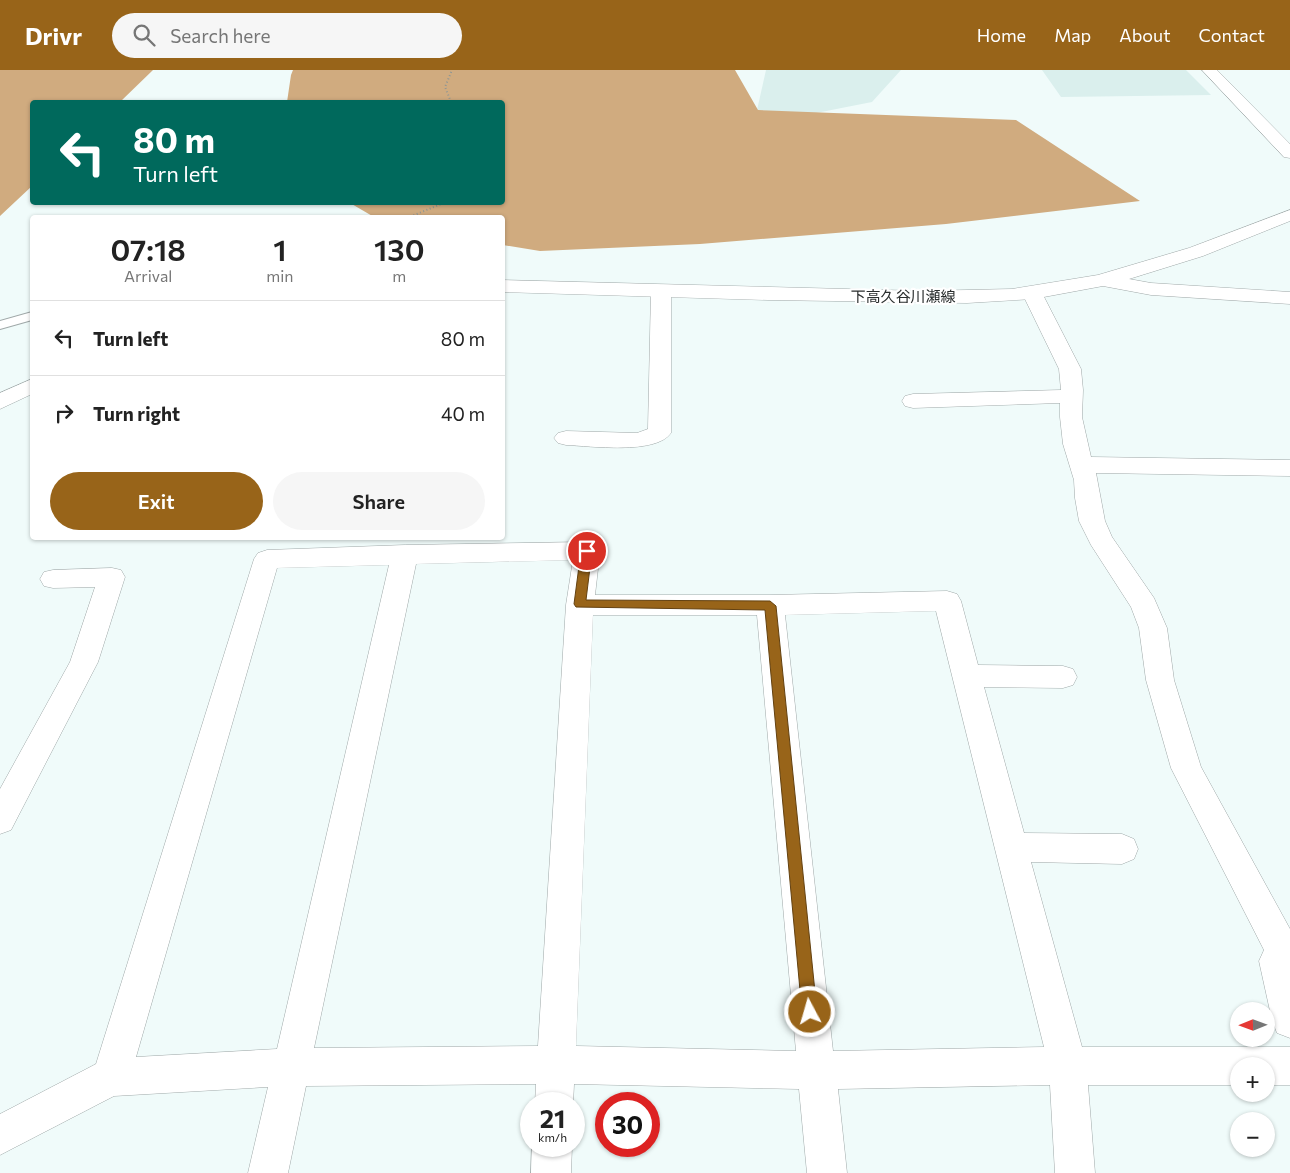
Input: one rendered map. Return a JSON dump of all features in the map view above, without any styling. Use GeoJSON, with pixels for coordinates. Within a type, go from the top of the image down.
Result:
{"type":"FeatureCollection","features":[{"type":"Feature","properties":{"kind":"street"},"geometry":{"type":"LineString","coordinates":[[1209,70],[1290,153]]}},
{"type":"Feature","properties":{"kind":"street","name":"下高久谷川瀬線"},"geometry":{"type":"LineString","coordinates":[[505,286],[939,297],[1032,293],[1101,281],[1150,268],[1218,245],[1290,215]]}},
{"type":"Feature","properties":{"kind":"street"},"geometry":{"type":"LineString","coordinates":[[1101,281],[1151,289],[1290,298]]}},
{"type":"Feature","properties":{"kind":"street"},"geometry":{"type":"LineString","coordinates":[[566,438],[639,440],[659,432],[662,291]]}},
{"type":"Feature","properties":{"kind":"street"},"geometry":{"type":"LineString","coordinates":[[1032,293],[1070,369],[1071,417],[1074,444],[1086,480],[1087,498],[1092,520],[1100,539],[1144,605],[1153,628],[1160,680],[1186,768],[1239,871],[1287,957],[1277,961],[1290,1020]]}},
{"type":"Feature","properties":{"kind":"street"},"geometry":{"type":"LineString","coordinates":[[0,402],[30,387]]}},
{"type":"Feature","properties":{"kind":"street"},"geometry":{"type":"LineString","coordinates":[[913,401],[1072,396]]}},
{"type":"Feature","properties":{"kind":"street"},"geometry":{"type":"LineString","coordinates":[[1081,466],[1290,468]]}},
{"type":"Feature","properties":{"kind":"street"},"geometry":{"type":"LineString","coordinates":[[111,1077],[267,558],[587,551],[580,604],[555,1092]]}},
{"type":"Feature","properties":{"kind":"street"},"geometry":{"type":"LineString","coordinates":[[268,1173],[405,554]]}},
{"type":"Feature","properties":{"kind":"street"},"geometry":{"type":"LineString","coordinates":[[0,820],[84,662],[112,577],[53,579]]}},
{"type":"Feature","properties":{"kind":"street"},"geometry":{"type":"LineString","coordinates":[[580,604],[770,606],[946,601],[1068,1066],[1075,1173]]}},
{"type":"Feature","properties":{"kind":"street"},"geometry":{"type":"LineString","coordinates":[[770,606],[815,1070],[827,1173]]}},
{"type":"Feature","properties":{"kind":"street"},"geometry":{"type":"LineString","coordinates":[[966,676],[1063,677]]}},
{"type":"Feature","properties":{"kind":"street"},"geometry":{"type":"LineString","coordinates":[[1011,847],[1122,849]]}},
{"type":"Feature","properties":{"kind":"street"},"geometry":{"type":"LineString","coordinates":[[0,1135],[111,1077],[290,1067],[556,1065],[815,1070],[1068,1066],[1290,1066]]}},
{"type":"Feature","properties":{"kind":"street"},"geometry":{"type":"LineString","coordinates":[[551,1173],[552,1157]]}},
{"type":"Feature","properties":{"kind":"lane"},"geometry":{"type":"LineString","coordinates":[[0,325],[30,317]]}},
{"type":"Feature","properties":{"kind":"path"},"geometry":{"type":"LineString","coordinates":[[450,100],[445,87],[452,70]]}},
{"type":"Feature","properties":{"kind":"path"},"geometry":{"type":"LineString","coordinates":[[414,215],[439,205]]}},
{"type":"Feature","properties":{"kind":"shaded area"},"geometry":{"type":"Polygon","coordinates":[[[0,70],[153,70],[122,100],[30,100],[30,188],[0,216],[0,70]]]}},
{"type":"Feature","properties":{"kind":"shaded area"},"geometry":{"type":"Polygon","coordinates":[[[293,70],[735,70],[758,110],[1016,120],[1140,201],[946,224],[700,244],[540,251],[505,245],[505,215],[371,215],[353,205],[505,205],[505,100],[287,100],[293,70]]]}},
{"type":"Feature","properties":{"kind":"shaded area"},"geometry":{"type":"Polygon","coordinates":[[[766,70],[901,70],[872,102],[806,115],[757,110],[766,70]]]}},
{"type":"Feature","properties":{"kind":"shaded area"},"geometry":{"type":"Polygon","coordinates":[[[1042,70],[1186,70],[1211,95],[1061,97],[1042,70]]]}},
{"type":"Feature","properties":{"kind":"route"},"geometry":{"type":"LineString","coordinates":[[587,551],[580,604],[770,606],[810,1012]]}}]}
